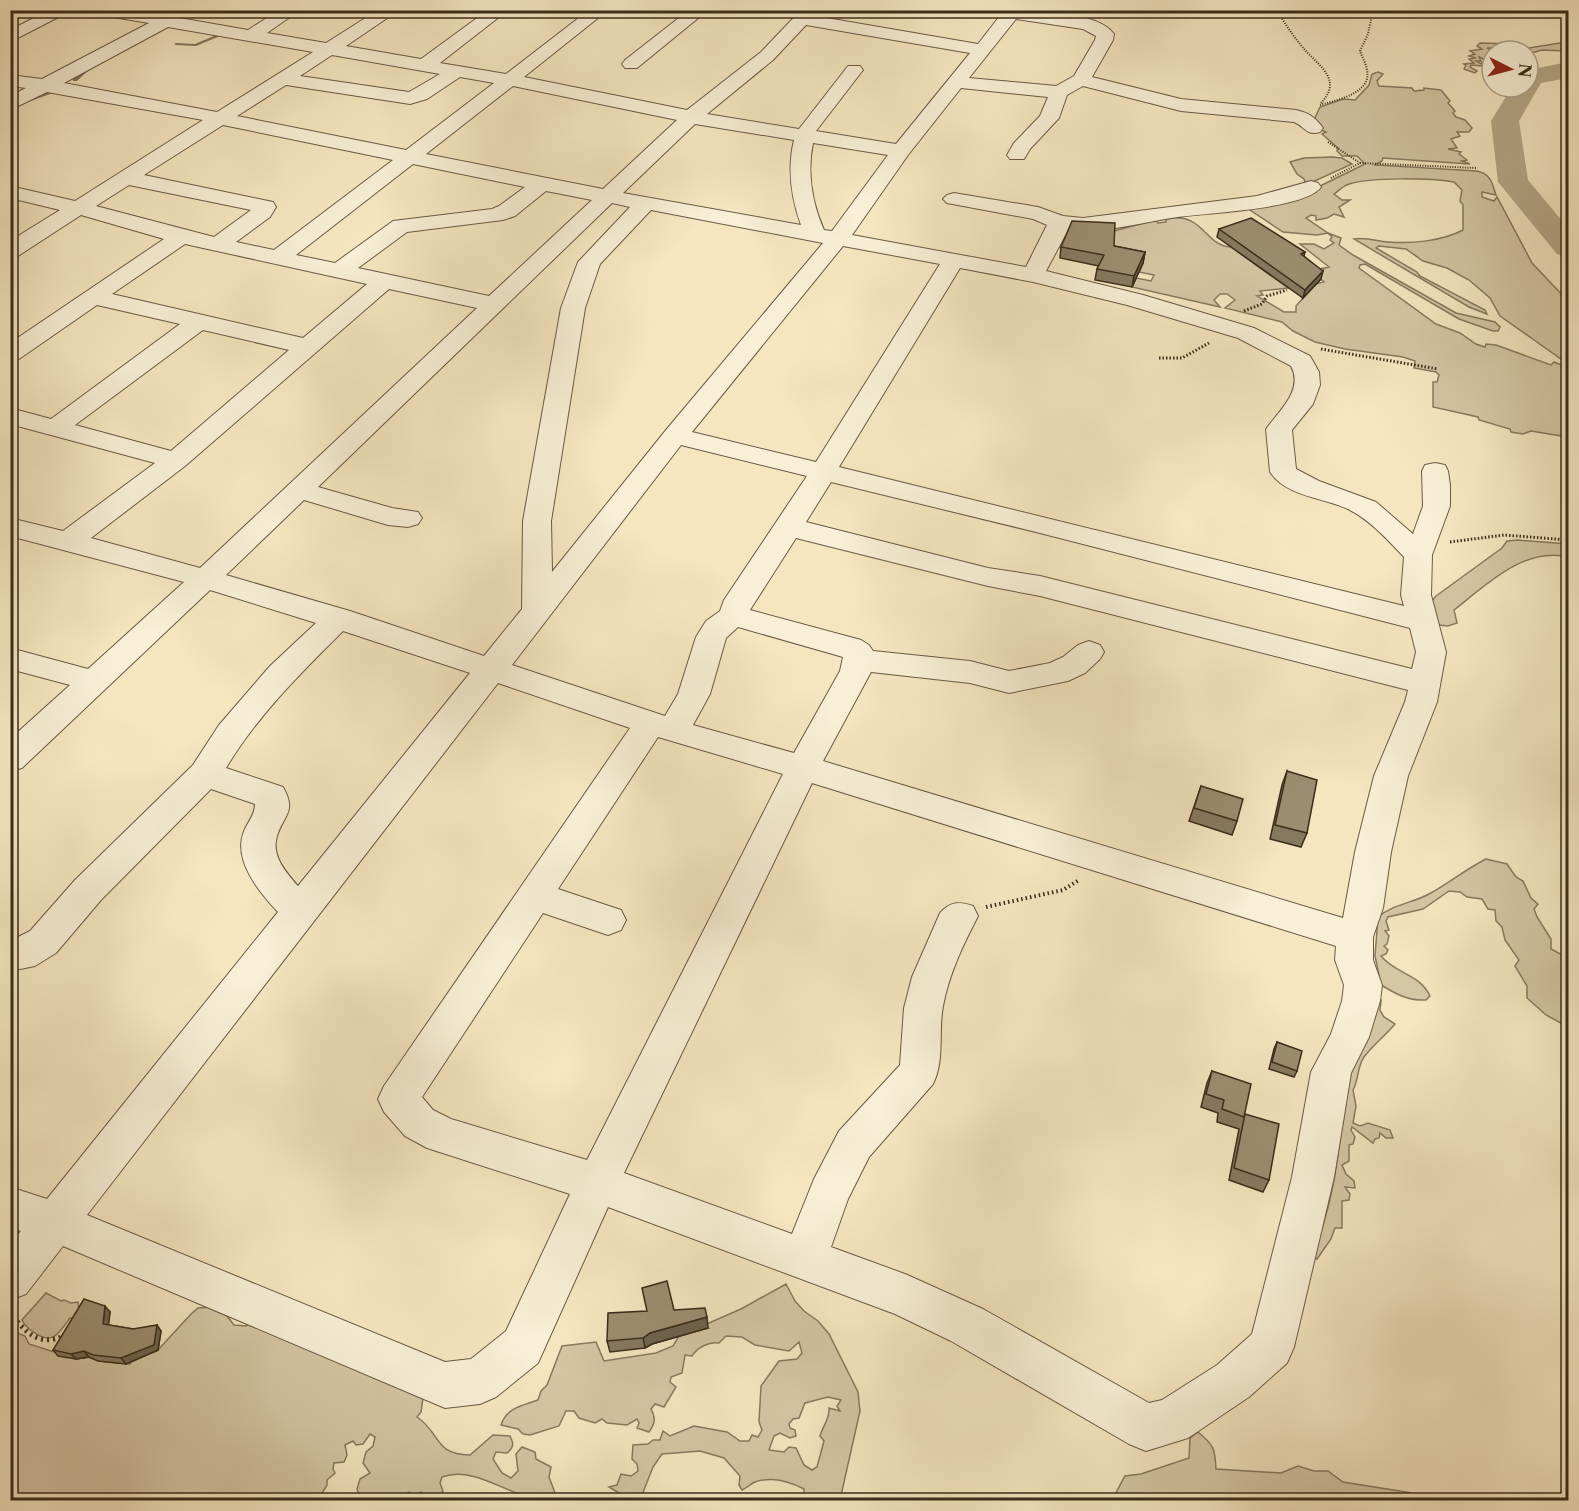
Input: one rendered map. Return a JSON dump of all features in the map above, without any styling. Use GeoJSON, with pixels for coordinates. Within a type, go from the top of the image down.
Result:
{"type":"FeatureCollection","features":[{"type":"Feature","properties":{"kind":"street"},"geometry":{"type":"LineString","coordinates":[[10,38],[64,10]]}},
{"type":"Feature","properties":{"kind":"street"},"geometry":{"type":"LineString","coordinates":[[102,10],[457,70],[691,117],[901,151]]}},
{"type":"Feature","properties":{"kind":"street"},"geometry":{"type":"LineString","coordinates":[[252,35],[292,10]]}},
{"type":"Feature","properties":{"kind":"street"},"geometry":{"type":"LineString","coordinates":[[10,251],[286,79],[391,10]]}},
{"type":"Feature","properties":{"kind":"street"},"geometry":{"type":"LineString","coordinates":[[425,65],[501,10]]}},
{"type":"Feature","properties":{"kind":"street"},"geometry":{"type":"LineString","coordinates":[[278,258],[406,157],[600,10]]}},
{"type":"Feature","properties":{"kind":"street"},"geometry":{"type":"LineString","coordinates":[[957,82],[1059,92],[1081,80],[1104,40],[1105,34],[1088,24],[991,10]]}},
{"type":"Feature","properties":{"kind":"street"},"geometry":{"type":"LineString","coordinates":[[675,12],[697,13]]}},
{"type":"Feature","properties":{"kind":"street"},"geometry":{"type":"LineString","coordinates":[[10,1280],[675,436],[826,238],[901,151],[1012,12]]}},
{"type":"Feature","properties":{"kind":"street"},"geometry":{"type":"LineString","coordinates":[[631,64],[697,13]]}},
{"type":"Feature","properties":{"kind":"street"},"geometry":{"type":"LineString","coordinates":[[10,759],[204,580],[691,117],[768,56],[806,15],[982,50]]}},
{"type":"Feature","properties":{"kind":"street"},"geometry":{"type":"LineString","coordinates":[[10,104],[166,21]]}},
{"type":"Feature","properties":{"kind":"street"},"geometry":{"type":"LineString","coordinates":[[286,79],[410,98],[420,95],[457,70]]}},
{"type":"Feature","properties":{"kind":"street"},"geometry":{"type":"LineString","coordinates":[[826,238],[806,214],[800,182],[804,135],[854,70]]}},
{"type":"Feature","properties":{"kind":"street"},"geometry":{"type":"LineString","coordinates":[[10,80],[117,97],[542,184],[1033,275],[1135,300],[1237,330],[1301,362],[1307,372],[1307,385],[1300,404],[1279,429],[1283,472],[1296,483],[1358,504],[1383,520],[1419,551]]}},
{"type":"Feature","properties":{"kind":"street"},"geometry":{"type":"LineString","coordinates":[[1081,80],[1181,105],[1218,111],[1296,116],[1305,119],[1313,128]]}},
{"type":"Feature","properties":{"kind":"street"},"geometry":{"type":"LineString","coordinates":[[1017,155],[1021,147],[1049,118],[1059,92]]}},
{"type":"Feature","properties":{"kind":"street"},"geometry":{"type":"LineString","coordinates":[[127,178],[265,207],[262,212],[218,245]]}},
{"type":"Feature","properties":{"kind":"street"},"geometry":{"type":"LineString","coordinates":[[339,272],[401,226],[495,215],[507,211],[542,184]]}},
{"type":"Feature","properties":{"kind":"street"},"geometry":{"type":"LineString","coordinates":[[954,199],[1038,213],[1052,217],[1058,222],[1113,222],[1164,212],[1234,206],[1278,197],[1311,187]]}},
{"type":"Feature","properties":{"kind":"street"},"geometry":{"type":"LineString","coordinates":[[10,192],[79,208],[181,237],[493,304]]}},
{"type":"Feature","properties":{"kind":"street"},"geometry":{"type":"LineString","coordinates":[[537,610],[537,521],[573,308],[589,262],[646,203]]}},
{"type":"Feature","properties":{"kind":"street"},"geometry":{"type":"LineString","coordinates":[[1033,275],[1058,228],[1058,222]]}},
{"type":"Feature","properties":{"kind":"street"},"geometry":{"type":"LineString","coordinates":[[10,354],[181,237]]}},
{"type":"Feature","properties":{"kind":"street"},"geometry":{"type":"LineString","coordinates":[[735,616],[735,608],[789,527],[953,261]]}},
{"type":"Feature","properties":{"kind":"street"},"geometry":{"type":"LineString","coordinates":[[69,541],[176,460],[384,281]]}},
{"type":"Feature","properties":{"kind":"street"},"geometry":{"type":"LineString","coordinates":[[94,297],[308,347]]}},
{"type":"Feature","properties":{"kind":"street"},"geometry":{"type":"LineString","coordinates":[[55,428],[199,321]]}},
{"type":"Feature","properties":{"kind":"street"},"geometry":{"type":"LineString","coordinates":[[10,416],[176,460]]}},
{"type":"Feature","properties":{"kind":"street"},"geometry":{"type":"LineString","coordinates":[[675,436],[1036,523],[1422,621]]}},
{"type":"Feature","properties":{"kind":"street"},"geometry":{"type":"LineString","coordinates":[[10,1206],[55,1222],[445,1385],[480,1381],[522,1347],[597,1183],[803,767],[856,671],[859,660],[858,652],[850,648],[735,616],[717,627],[702,662],[696,688],[662,726],[535,896],[398,1100],[420,1123],[442,1135],[597,1183],[905,1296],[968,1325],[1146,1428],[1171,1420],[1233,1381],[1271,1347],[1313,1177],[1331,1072],[1349,1036],[1361,1001],[1363,985],[1354,960],[1355,937],[1365,908],[1373,852],[1391,776],[1421,702],[1431,652],[1416,596],[1419,551],[1432,528],[1438,502],[1435,471]]}},
{"type":"Feature","properties":{"kind":"street"},"geometry":{"type":"LineString","coordinates":[[298,490],[367,508],[388,516],[408,518]]}},
{"type":"Feature","properties":{"kind":"street"},"geometry":{"type":"LineString","coordinates":[[10,527],[69,541],[339,618],[662,726],[803,767],[1355,937]]}},
{"type":"Feature","properties":{"kind":"street"},"geometry":{"type":"LineString","coordinates":[[789,527],[988,577],[1040,586],[1425,683]]}},
{"type":"Feature","properties":{"kind":"street"},"geometry":{"type":"LineString","coordinates":[[10,956],[22,955],[43,942],[88,890],[205,774],[230,733],[281,674],[339,618]]}},
{"type":"Feature","properties":{"kind":"street"},"geometry":{"type":"LineString","coordinates":[[859,660],[970,672],[1009,682],[1057,673],[1074,665],[1089,652]]}},
{"type":"Feature","properties":{"kind":"street"},"geometry":{"type":"LineString","coordinates":[[10,658],[93,681]]}},
{"type":"Feature","properties":{"kind":"street"},"geometry":{"type":"LineString","coordinates":[[205,774],[271,796],[273,816],[260,836],[261,855],[267,876],[300,913]]}},
{"type":"Feature","properties":{"kind":"street"},"geometry":{"type":"LineString","coordinates":[[535,896],[608,920]]}},
{"type":"Feature","properties":{"kind":"street"},"geometry":{"type":"LineString","coordinates":[[805,1258],[829,1193],[854,1144],[919,1072],[923,1008],[931,976],[953,924],[960,916]]}},
{"type":"Feature","properties":{"kind":"path"},"geometry":{"type":"LineString","coordinates":[[1277,10],[1306,51],[1316,57],[1328,72],[1329,85],[1326,99],[1317,106],[1352,95],[1364,83],[1368,72],[1360,51],[1368,34],[1373,10]]}},
{"type":"Feature","properties":{"kind":"path"},"geometry":{"type":"LineString","coordinates":[[1313,128],[1325,140],[1359,163]]}},
{"type":"Feature","properties":{"kind":"path"},"geometry":{"type":"LineString","coordinates":[[1311,187],[1359,163],[1476,168]]}},
{"type":"Feature","properties":{"kind":"path"},"geometry":{"type":"LineString","coordinates":[[1159,358],[1182,358],[1217,336],[1237,330],[1233,317],[1262,304],[1267,296],[1287,290]]}},
{"type":"Feature","properties":{"kind":"path"},"geometry":{"type":"LineString","coordinates":[[1318,348],[1438,369]]}},
{"type":"Feature","properties":{"kind":"path"},"geometry":{"type":"LineString","coordinates":[[1419,551],[1469,538],[1497,535],[1569,540]]}},
{"type":"Feature","properties":{"kind":"path"},"geometry":{"type":"LineString","coordinates":[[960,916],[984,907],[1064,890],[1086,872],[1092,856]]}},
{"type":"Feature","properties":{"kind":"path"},"geometry":{"type":"LineString","coordinates":[[10,1312],[20,1327],[42,1341],[56,1340],[71,1329]]}},
{"type":"Feature","properties":{"kind":"shaded area"},"geometry":{"type":"Polygon","coordinates":[[[1568,43],[1566,51],[1540,51],[1540,46],[1568,43]]]}},
{"type":"Feature","properties":{"kind":"shaded area"},"geometry":{"type":"Polygon","coordinates":[[[1480,49],[1480,61],[1476,61],[1480,66],[1471,65],[1470,67],[1477,71],[1475,73],[1464,69],[1466,65],[1464,64],[1474,63],[1469,59],[1476,58],[1469,56],[1475,54],[1470,51],[1480,49]]]}},
{"type":"Feature","properties":{"kind":"shaded area"},"geometry":{"type":"Polygon","coordinates":[[[1378,72],[1383,74],[1377,81],[1379,86],[1412,88],[1414,91],[1424,90],[1424,88],[1441,90],[1450,101],[1448,103],[1455,111],[1453,113],[1456,117],[1465,120],[1472,128],[1469,132],[1457,132],[1460,136],[1451,139],[1457,148],[1448,149],[1461,152],[1459,154],[1467,160],[1462,161],[1470,164],[1383,158],[1375,165],[1477,171],[1488,177],[1496,195],[1482,192],[1482,197],[1494,201],[1497,197],[1532,263],[1568,301],[1568,364],[1500,316],[1490,298],[1469,280],[1447,268],[1423,261],[1406,249],[1379,246],[1376,248],[1420,276],[1485,310],[1487,314],[1469,307],[1354,239],[1397,243],[1417,242],[1446,237],[1463,230],[1463,205],[1460,201],[1462,190],[1454,182],[1386,179],[1347,185],[1334,194],[1342,200],[1350,200],[1339,207],[1344,217],[1334,214],[1316,220],[1316,216],[1311,215],[1306,218],[1328,233],[1317,235],[1283,232],[1247,208],[1314,189],[1365,164],[1357,156],[1342,156],[1337,151],[1338,148],[1322,134],[1326,132],[1321,130],[1314,120],[1320,107],[1343,99],[1355,100],[1369,85],[1372,74],[1378,72]]]}},
{"type":"Feature","properties":{"kind":"shaded area"},"geometry":{"type":"Polygon","coordinates":[[[1304,158],[1342,158],[1352,164],[1306,185],[1290,162],[1304,158]]]}},
{"type":"Feature","properties":{"kind":"shaded area"},"geometry":{"type":"Polygon","coordinates":[[[1166,219],[1188,220],[1215,241],[1231,247],[1288,288],[1260,291],[1263,295],[1257,296],[1284,312],[1296,312],[1296,306],[1303,298],[1295,291],[1324,282],[1310,271],[1329,267],[1300,244],[1314,244],[1324,249],[1334,243],[1330,240],[1332,237],[1328,233],[1341,238],[1339,245],[1353,255],[1456,313],[1495,322],[1500,327],[1498,331],[1493,331],[1459,319],[1365,264],[1360,265],[1359,268],[1436,324],[1460,333],[1485,347],[1486,344],[1496,345],[1551,365],[1554,362],[1566,367],[1564,369],[1568,370],[1568,437],[1531,431],[1523,434],[1511,432],[1510,429],[1479,420],[1478,417],[1433,407],[1433,382],[1437,382],[1439,375],[1436,372],[1414,368],[1415,361],[1315,342],[1293,331],[1282,322],[1225,308],[1235,300],[1227,294],[1220,294],[1214,300],[1220,307],[1132,287],[1136,278],[1151,281],[1154,275],[1139,272],[1143,263],[1102,256],[1114,231],[1155,220],[1158,223],[1166,222],[1166,219]]]}},
{"type":"Feature","properties":{"kind":"shaded area"},"geometry":{"type":"Polygon","coordinates":[[[1507,541],[1568,544],[1568,557],[1552,555],[1521,562],[1493,579],[1454,610],[1457,623],[1448,626],[1439,625],[1431,602],[1436,596],[1502,548],[1507,541]]]}},
{"type":"Feature","properties":{"kind":"shaded area"},"geometry":{"type":"Polygon","coordinates":[[[1486,859],[1507,864],[1516,877],[1523,881],[1531,898],[1538,904],[1534,909],[1551,939],[1551,949],[1564,956],[1568,955],[1568,1027],[1546,1015],[1527,998],[1527,986],[1515,966],[1519,960],[1505,940],[1502,927],[1496,921],[1495,910],[1488,909],[1482,899],[1467,897],[1460,892],[1449,891],[1423,909],[1388,917],[1386,921],[1389,930],[1385,931],[1389,936],[1384,946],[1388,950],[1381,956],[1394,967],[1414,978],[1430,996],[1426,1000],[1408,998],[1381,985],[1375,956],[1378,917],[1390,909],[1429,894],[1486,859]]]}},
{"type":"Feature","properties":{"kind":"shaded area"},"geometry":{"type":"Polygon","coordinates":[[[1381,1001],[1380,1010],[1384,1017],[1395,1024],[1362,1061],[1353,1090],[1356,1106],[1353,1123],[1360,1126],[1368,1123],[1390,1130],[1393,1138],[1386,1138],[1380,1133],[1379,1138],[1373,1143],[1352,1127],[1351,1130],[1355,1137],[1353,1144],[1349,1145],[1349,1161],[1342,1165],[1346,1174],[1354,1181],[1355,1188],[1345,1187],[1350,1194],[1349,1200],[1342,1201],[1342,1228],[1335,1228],[1331,1239],[1317,1259],[1311,1257],[1331,1196],[1348,1082],[1375,1008],[1381,1001]]]}},
{"type":"Feature","properties":{"kind":"shaded area"},"geometry":{"type":"Polygon","coordinates":[[[786,1284],[795,1301],[829,1334],[858,1392],[860,1411],[840,1500],[804,1500],[804,1489],[774,1479],[755,1482],[742,1490],[739,1485],[740,1476],[724,1458],[700,1451],[662,1454],[653,1467],[640,1500],[618,1500],[619,1493],[609,1487],[617,1485],[621,1474],[631,1476],[638,1471],[637,1464],[632,1459],[633,1445],[660,1440],[663,1431],[670,1436],[694,1426],[727,1432],[740,1441],[749,1441],[752,1435],[758,1437],[762,1430],[759,1422],[761,1386],[779,1361],[797,1359],[802,1353],[799,1342],[789,1351],[755,1345],[742,1337],[726,1336],[719,1343],[711,1343],[697,1350],[692,1356],[685,1355],[682,1373],[671,1377],[670,1382],[676,1387],[664,1407],[655,1404],[651,1409],[654,1421],[649,1432],[637,1428],[639,1423],[637,1419],[627,1425],[607,1423],[602,1419],[595,1423],[579,1418],[574,1411],[566,1411],[559,1426],[530,1435],[501,1425],[511,1411],[538,1400],[541,1391],[547,1385],[562,1346],[596,1342],[604,1361],[656,1353],[673,1346],[679,1336],[741,1309],[786,1284]],[[828,1397],[805,1403],[799,1418],[793,1419],[789,1424],[790,1428],[795,1430],[796,1436],[790,1438],[780,1433],[774,1436],[769,1450],[784,1452],[789,1447],[796,1448],[804,1465],[812,1470],[817,1467],[824,1441],[820,1436],[829,1408],[840,1411],[837,1406],[841,1400],[828,1397]]]}},
{"type":"Feature","properties":{"kind":"shaded area"},"geometry":{"type":"Polygon","coordinates":[[[46,1293],[61,1301],[78,1302],[79,1309],[73,1319],[70,1318],[58,1334],[50,1338],[45,1338],[32,1331],[25,1326],[22,1320],[46,1293]]]}},
{"type":"Feature","properties":{"kind":"shaded area"},"geometry":{"type":"Polygon","coordinates":[[[210,1307],[223,1311],[234,1325],[246,1326],[253,1321],[423,1398],[421,1412],[417,1417],[450,1451],[470,1455],[493,1435],[510,1436],[513,1443],[511,1449],[507,1453],[496,1452],[493,1459],[502,1473],[511,1478],[518,1471],[516,1454],[522,1447],[535,1452],[536,1459],[551,1467],[549,1477],[555,1493],[570,1500],[549,1501],[530,1498],[480,1478],[455,1474],[442,1477],[440,1483],[443,1491],[436,1500],[423,1500],[421,1492],[415,1495],[409,1492],[394,1500],[361,1500],[357,1489],[360,1479],[370,1473],[363,1463],[366,1452],[373,1446],[375,1437],[370,1434],[363,1444],[356,1445],[353,1441],[345,1445],[347,1455],[344,1462],[334,1463],[335,1473],[327,1480],[327,1485],[318,1500],[11,1500],[12,1331],[25,1336],[29,1344],[76,1359],[89,1357],[98,1361],[130,1364],[133,1358],[157,1351],[198,1308],[210,1307]]]}},
{"type":"Feature","properties":{"kind":"shaded area"},"geometry":{"type":"Polygon","coordinates":[[[1198,1432],[1213,1448],[1216,1469],[1281,1473],[1298,1466],[1314,1471],[1328,1471],[1343,1482],[1406,1492],[1438,1500],[1112,1500],[1125,1476],[1141,1474],[1189,1458],[1190,1438],[1198,1432]]]}},
{"type":"Feature","properties":{"kind":"building"},"geometry":{"type":"Polygon","coordinates":[[[1251,218],[1305,252],[1301,254],[1323,271],[1305,290],[1219,229],[1251,218]]]}},
{"type":"Feature","properties":{"kind":"building"},"geometry":{"type":"Polygon","coordinates":[[[1072,221],[1115,223],[1114,246],[1145,252],[1134,276],[1097,269],[1104,255],[1061,247],[1072,221]]]}},
{"type":"Feature","properties":{"kind":"building"},"geometry":{"type":"Polygon","coordinates":[[[1287,771],[1317,780],[1307,833],[1275,825],[1287,771]]]}},
{"type":"Feature","properties":{"kind":"building"},"geometry":{"type":"Polygon","coordinates":[[[1201,786],[1243,799],[1237,821],[1194,808],[1201,786]]]}},
{"type":"Feature","properties":{"kind":"building"},"geometry":{"type":"Polygon","coordinates":[[[1277,1042],[1302,1051],[1297,1071],[1272,1062],[1277,1042]]]}},
{"type":"Feature","properties":{"kind":"building"},"geometry":{"type":"Polygon","coordinates":[[[1212,1071],[1251,1084],[1244,1117],[1222,1109],[1224,1100],[1206,1094],[1212,1071]]]}},
{"type":"Feature","properties":{"kind":"building"},"geometry":{"type":"Polygon","coordinates":[[[1245,1114],[1279,1124],[1269,1180],[1234,1168],[1245,1114]]]}},
{"type":"Feature","properties":{"kind":"building"},"geometry":{"type":"Polygon","coordinates":[[[667,1281],[674,1310],[705,1308],[707,1317],[650,1333],[643,1338],[607,1341],[608,1313],[647,1311],[642,1288],[667,1281]]]}},
{"type":"Feature","properties":{"kind":"building"},"geometry":{"type":"Polygon","coordinates":[[[84,1299],[105,1306],[103,1324],[133,1329],[157,1325],[154,1345],[121,1358],[93,1355],[84,1351],[71,1354],[53,1350],[84,1299]]]}},
{"type":"Feature","properties":{"kind":"waterway"},"geometry":{"type":"LineString","coordinates":[[176,44],[196,45],[223,34]]}},
{"type":"Feature","properties":{"kind":"waterway"},"geometry":{"type":"LineString","coordinates":[[75,80],[89,68]]}},
{"type":"Feature","properties":{"kind":"waterway"},"geometry":{"type":"LineString","coordinates":[[1540,75],[1568,70]]}},
{"type":"Feature","properties":{"kind":"waterway"},"geometry":{"type":"LineString","coordinates":[[17,104],[51,93]]}},
{"type":"Feature","properties":{"kind":"waterway"},"geometry":{"type":"LineString","coordinates":[[1519,99],[1505,121],[1513,182],[1568,247]]}}]}
